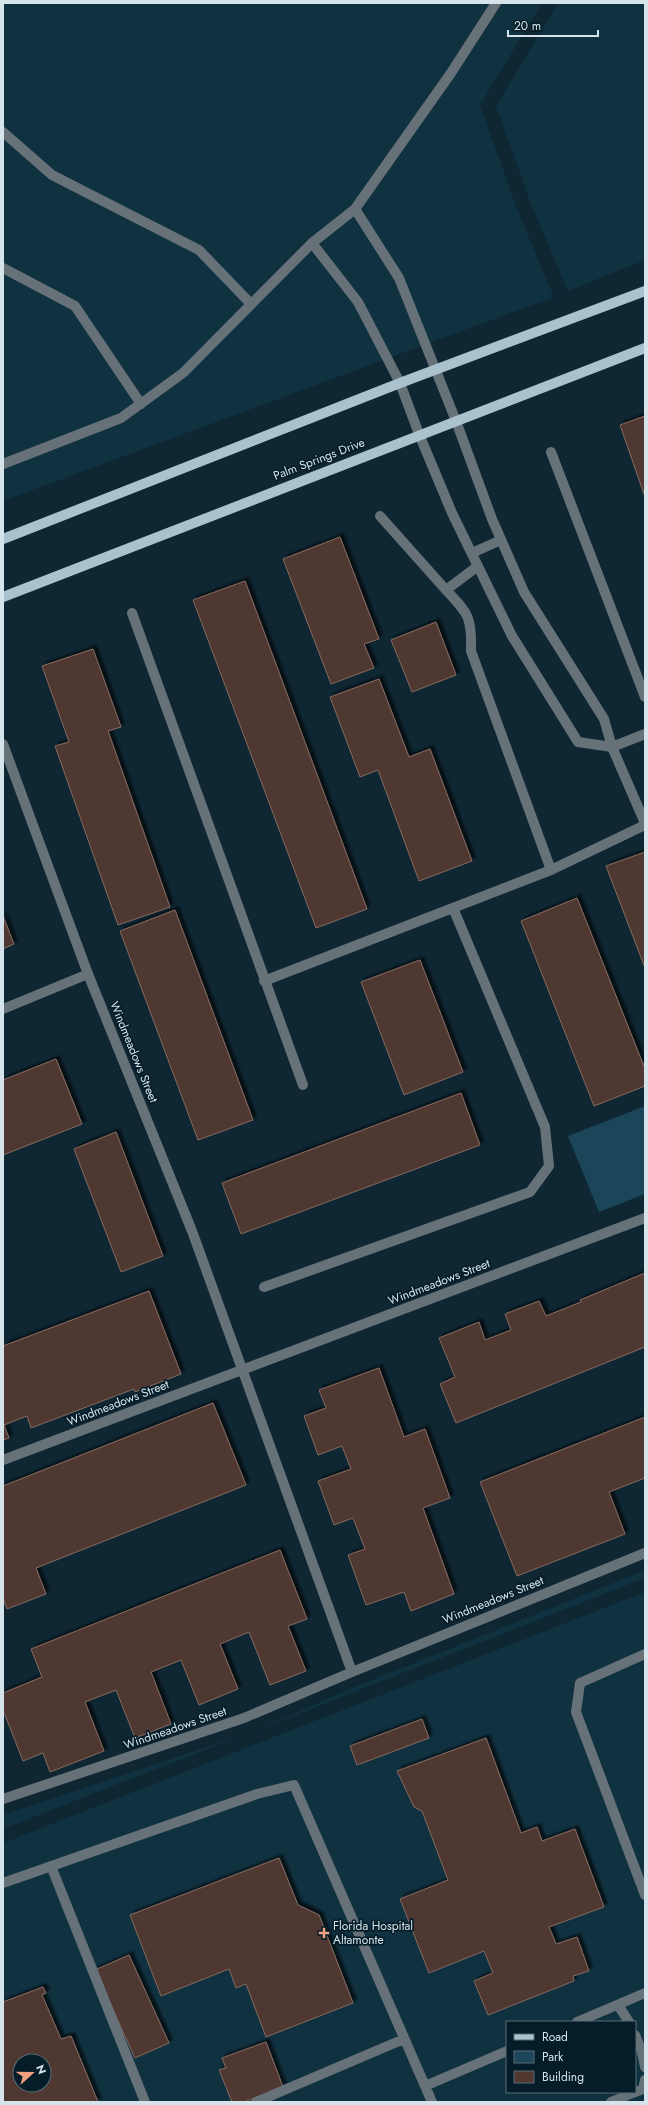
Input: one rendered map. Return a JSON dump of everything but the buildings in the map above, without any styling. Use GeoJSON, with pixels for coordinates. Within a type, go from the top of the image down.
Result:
{"type":"FeatureCollection","features":[{"type":"Feature","properties":{"kind":"main road"},"geometry":{"type":"LineString","coordinates":[[3,539],[400,383],[645,291]]}},
{"type":"Feature","properties":{"kind":"main road","name":"Palm Springs Drive"},"geometry":{"type":"LineString","coordinates":[[3,597],[418,434],[456,421],[645,348]]}},
{"type":"Feature","properties":{"kind":"street"},"geometry":{"type":"LineString","coordinates":[[3,464],[121,418],[183,373],[312,243],[355,209],[451,73],[496,3]]}},
{"type":"Feature","properties":{"kind":"street"},"geometry":{"type":"LineString","coordinates":[[3,132],[52,175],[199,250],[251,304]]}},
{"type":"Feature","properties":{"kind":"street"},"geometry":{"type":"LineString","coordinates":[[264,981],[551,870],[645,824],[612,747],[604,719],[524,592],[501,540],[456,421],[399,278],[355,209]]}},
{"type":"Feature","properties":{"kind":"street"},"geometry":{"type":"LineString","coordinates":[[312,243],[358,302],[400,383],[418,434],[452,513],[512,636],[578,742],[612,747],[645,734]]}},
{"type":"Feature","properties":{"kind":"street"},"geometry":{"type":"LineString","coordinates":[[3,268],[75,306],[140,404]]}},
{"type":"Feature","properties":{"kind":"street"},"geometry":{"type":"LineString","coordinates":[[551,452],[645,697]]}},
{"type":"Feature","properties":{"kind":"street"},"geometry":{"type":"LineString","coordinates":[[380,516],[459,603],[470,620],[471,651],[551,870]]}},
{"type":"Feature","properties":{"kind":"street"},"geometry":{"type":"LineString","coordinates":[[472,553],[501,540]]}},
{"type":"Feature","properties":{"kind":"street"},"geometry":{"type":"LineString","coordinates":[[446,590],[478,566]]}},
{"type":"Feature","properties":{"kind":"street"},"geometry":{"type":"LineString","coordinates":[[132,613],[302,1085]]}},
{"type":"Feature","properties":{"kind":"street","name":"Windmeadows Street"},"geometry":{"type":"LineString","coordinates":[[3,744],[88,974],[192,1231],[352,1672]]}},
{"type":"Feature","properties":{"kind":"street"},"geometry":{"type":"LineString","coordinates":[[264,1287],[530,1192],[550,1166],[545,1127],[453,908]]}},
{"type":"Feature","properties":{"kind":"street"},"geometry":{"type":"LineString","coordinates":[[3,1009],[88,974]]}},
{"type":"Feature","properties":{"kind":"street","name":"Windmeadows Street"},"geometry":{"type":"LineString","coordinates":[[3,1460],[645,1218]]}},
{"type":"Feature","properties":{"kind":"street","name":"Windmeadows Street"},"geometry":{"type":"LineString","coordinates":[[3,1799],[244,1718],[352,1672],[645,1553]]}},
{"type":"Feature","properties":{"kind":"street"},"geometry":{"type":"LineString","coordinates":[[645,1654],[580,1682],[576,1712],[645,1895]]}},
{"type":"Feature","properties":{"kind":"street"},"geometry":{"type":"LineString","coordinates":[[3,1883],[257,1794],[294,1785],[432,2102]]}},
{"type":"Feature","properties":{"kind":"street"},"geometry":{"type":"LineString","coordinates":[[51,1866],[145,2102]]}},
{"type":"Feature","properties":{"kind":"street"},"geometry":{"type":"LineString","coordinates":[[579,2021],[645,1993]]}},
{"type":"Feature","properties":{"kind":"street"},"geometry":{"type":"LineString","coordinates":[[618,2005],[628,2021]]}},
{"type":"Feature","properties":{"kind":"street"},"geometry":{"type":"LineString","coordinates":[[636,2037],[642,2052],[645,2067]]}},
{"type":"Feature","properties":{"kind":"street"},"geometry":{"type":"LineString","coordinates":[[256,2102],[404,2039]]}},
{"type":"Feature","properties":{"kind":"street"},"geometry":{"type":"LineString","coordinates":[[425,2086],[506,2051]]}},
{"type":"Feature","properties":{"kind":"street"},"geometry":{"type":"LineString","coordinates":[[636,2092],[643,2088],[645,2080]]}},
{"type":"Feature","properties":{"kind":"street"},"geometry":{"type":"LineString","coordinates":[[611,2102],[633,2093]]}},
{"type":"Feature","properties":{"kind":"shaded area"},"geometry":{"type":"Polygon","coordinates":[[[3,3],[542,3],[480,105],[517,209],[554,297],[3,501],[3,3]]]}},
{"type":"Feature","properties":{"kind":"shaded area"},"geometry":{"type":"Polygon","coordinates":[[[558,3],[645,3],[645,260],[568,291],[531,204],[496,106],[558,3]]]}},
{"type":"Feature","properties":{"kind":"shaded area"},"geometry":{"type":"Polygon","coordinates":[[[645,1570],[645,1578],[252,1732],[357,1686],[645,1570]]]}},
{"type":"Feature","properties":{"kind":"shaded area","name":"Florida Hospital Altamonte"},"geometry":{"type":"Polygon","coordinates":[[[645,1592],[645,2102],[3,2102],[3,1843],[645,1592]]]}},
{"type":"Feature","properties":{"kind":"shaded area"},"geometry":{"type":"Polygon","coordinates":[[[246,1734],[3,1829],[3,1815],[246,1734]]]}},
{"type":"Feature","properties":{"kind":"green space"},"geometry":{"type":"Polygon","coordinates":[[[645,1106],[645,1194],[599,1212],[568,1136],[645,1106]]]}},
{"type":"Feature","properties":{"kind":"place","name":"Florida Hospital Altamonte"},"geometry":{"type":"Point","coordinates":[324,1933]}}]}
